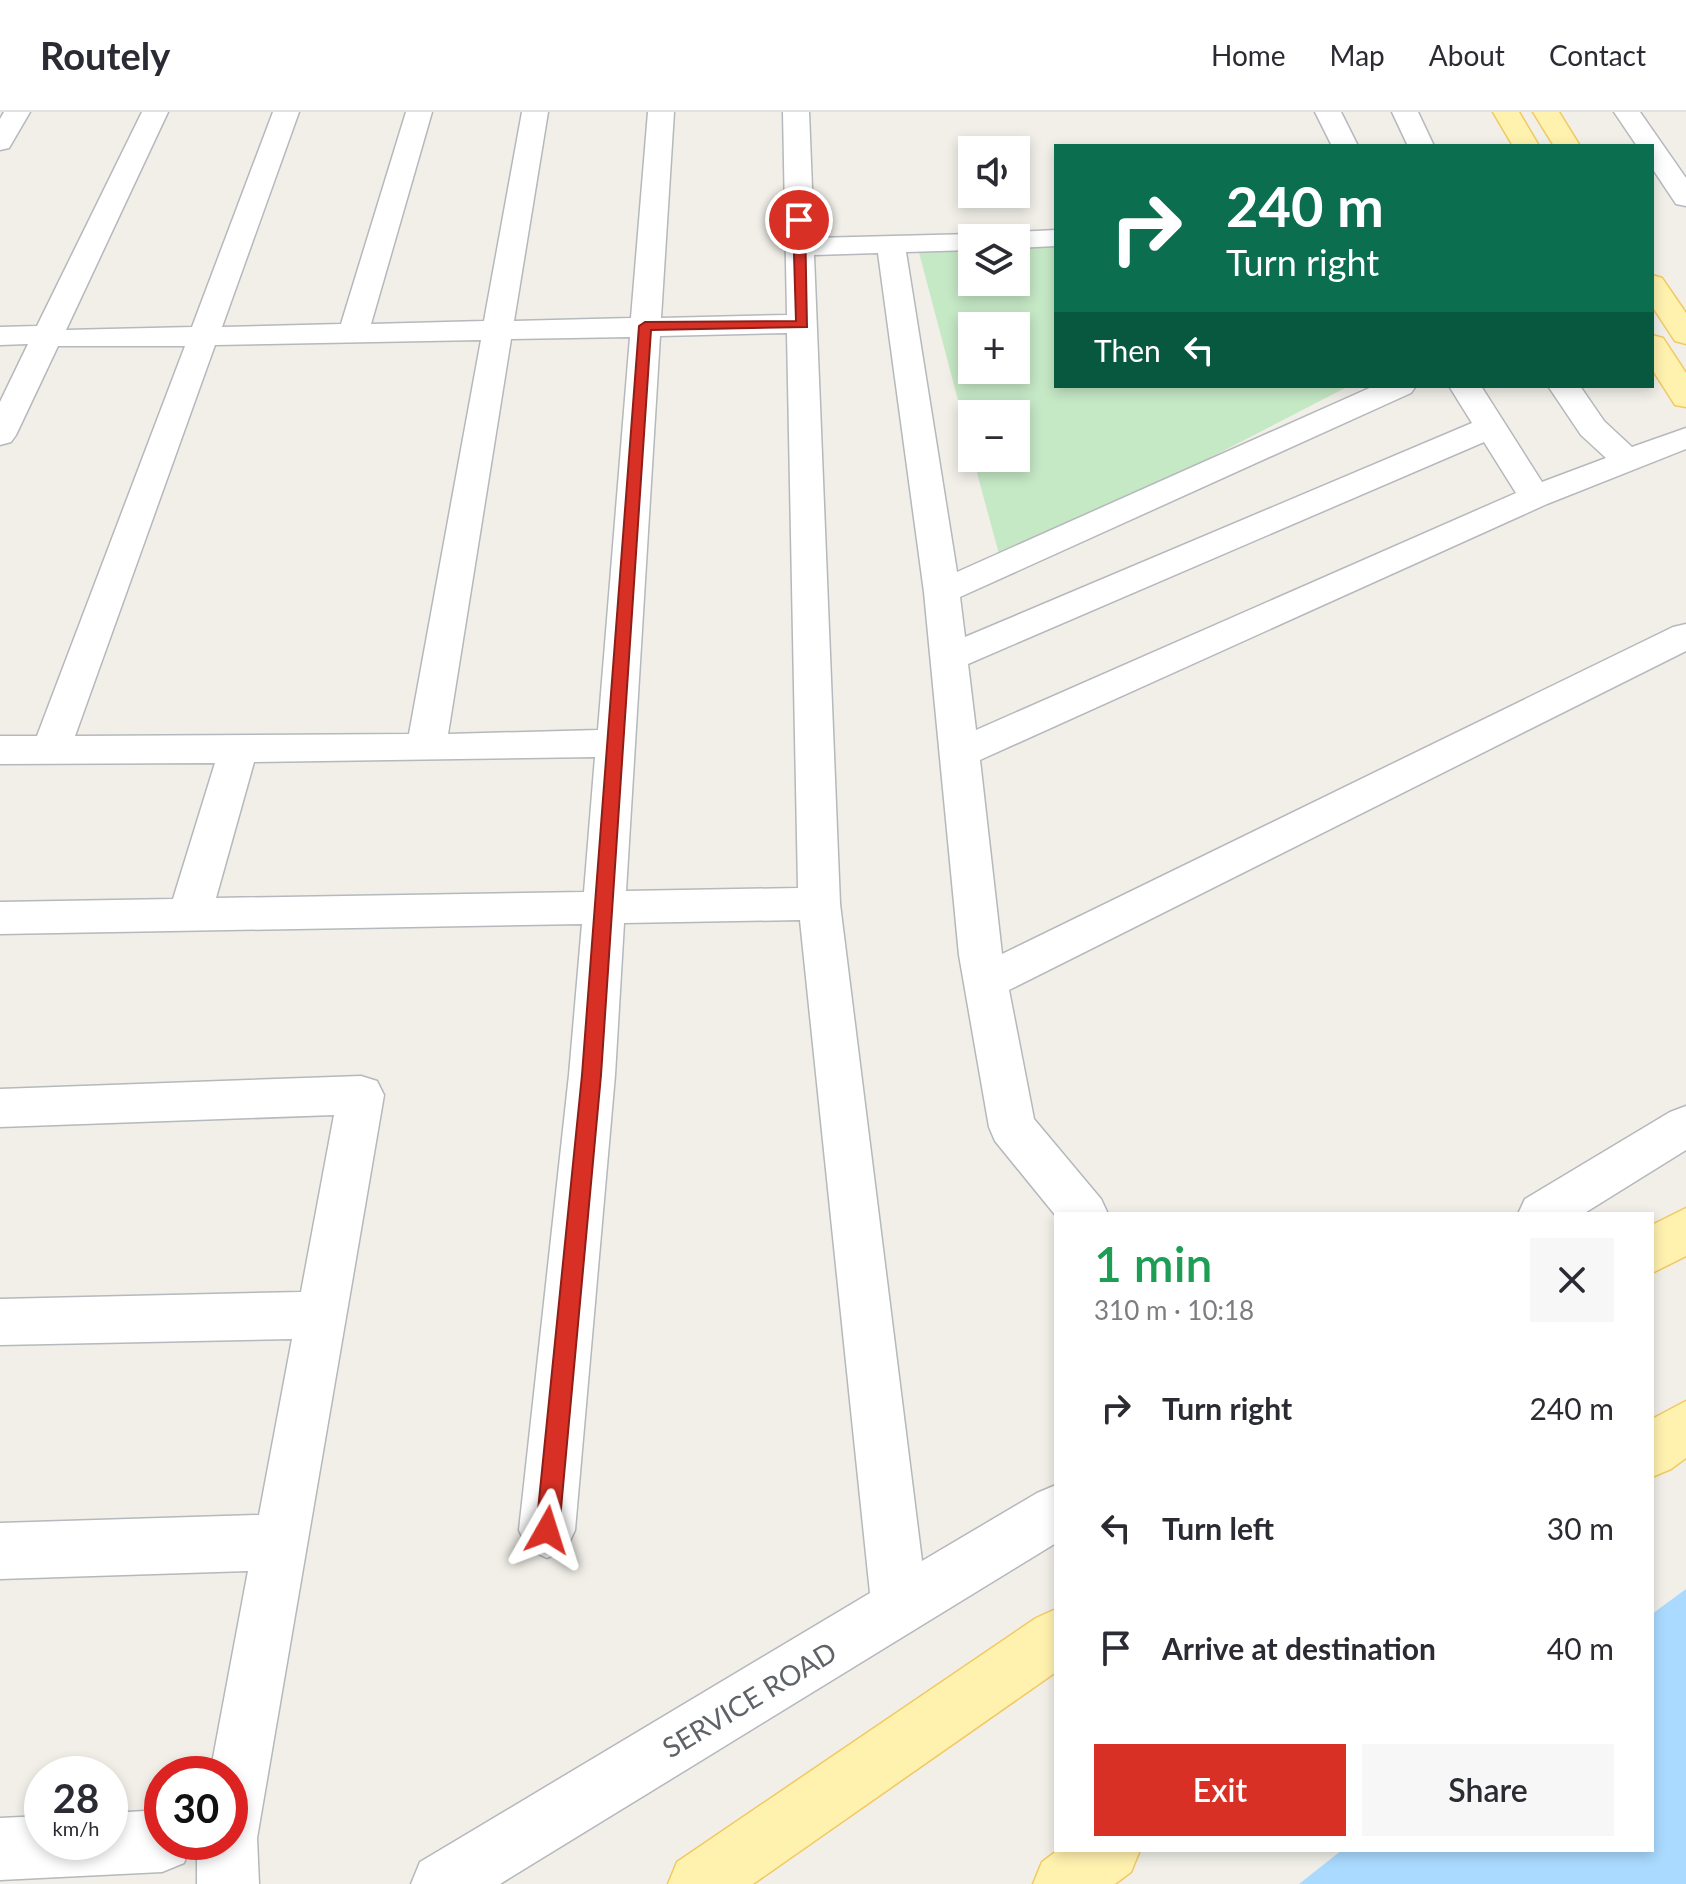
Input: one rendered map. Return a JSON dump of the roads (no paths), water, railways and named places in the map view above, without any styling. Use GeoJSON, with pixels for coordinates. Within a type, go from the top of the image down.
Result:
{"type":"FeatureCollection","features":[{"type":"Feature","properties":{"kind":"main road"},"geometry":{"type":"LineString","coordinates":[[1506,112],[1525,144]]}},
{"type":"Feature","properties":{"kind":"main road"},"geometry":{"type":"LineString","coordinates":[[1546,112],[1566,144]]}},
{"type":"Feature","properties":{"kind":"main road"},"geometry":{"type":"LineString","coordinates":[[1654,287],[1686,335]]}},
{"type":"Feature","properties":{"kind":"main road"},"geometry":{"type":"LineString","coordinates":[[1654,347],[1686,398]]}},
{"type":"Feature","properties":{"kind":"main road"},"geometry":{"type":"LineString","coordinates":[[1654,1250],[1686,1230]]}},
{"type":"Feature","properties":{"kind":"main road"},"geometry":{"type":"LineString","coordinates":[[1654,1450],[1686,1426]]}},
{"type":"Feature","properties":{"kind":"main road"},"geometry":{"type":"LineString","coordinates":[[699,1884],[1054,1639]]}},
{"type":"Feature","properties":{"kind":"main road"},"geometry":{"type":"LineString","coordinates":[[1064,1884],[1106,1852]]}},
{"type":"Feature","properties":{"kind":"street"},"geometry":{"type":"LineString","coordinates":[[0,142],[17,112]]}},
{"type":"Feature","properties":{"kind":"street"},"geometry":{"type":"LineString","coordinates":[[0,435],[155,112]]}},
{"type":"Feature","properties":{"kind":"street"},"geometry":{"type":"LineString","coordinates":[[51,750],[286,112]]}},
{"type":"Feature","properties":{"kind":"street"},"geometry":{"type":"LineString","coordinates":[[354,332],[419,112]]}},
{"type":"Feature","properties":{"kind":"street"},"geometry":{"type":"LineString","coordinates":[[426,748],[535,112]]}},
{"type":"Feature","properties":{"kind":"street"},"geometry":{"type":"LineString","coordinates":[[547,1530],[575,1271],[661,112]]}},
{"type":"Feature","properties":{"kind":"street"},"geometry":{"type":"LineString","coordinates":[[796,112],[819,904],[900,1608]]}},
{"type":"Feature","properties":{"kind":"street"},"geometry":{"type":"LineString","coordinates":[[1328,112],[1344,144]]}},
{"type":"Feature","properties":{"kind":"street"},"geometry":{"type":"LineString","coordinates":[[1405,112],[1420,144]]}},
{"type":"Feature","properties":{"kind":"street"},"geometry":{"type":"LineString","coordinates":[[1627,112],[1649,144]]}},
{"type":"Feature","properties":{"kind":"street"},"geometry":{"type":"LineString","coordinates":[[1654,151],[1686,198]]}},
{"type":"Feature","properties":{"kind":"street"},"geometry":{"type":"LineString","coordinates":[[1030,239],[1054,238]]}},
{"type":"Feature","properties":{"kind":"street"},"geometry":{"type":"LineString","coordinates":[[800,247],[958,243]]}},
{"type":"Feature","properties":{"kind":"street"},"geometry":{"type":"LineString","coordinates":[[891,246],[942,592],[986,982],[1012,1127],[1082,1212]]}},
{"type":"Feature","properties":{"kind":"street"},"geometry":{"type":"LineString","coordinates":[[0,336],[47,335],[66,339],[802,324]]}},
{"type":"Feature","properties":{"kind":"street"},"geometry":{"type":"LineString","coordinates":[[942,592],[1396,388]]}},
{"type":"Feature","properties":{"kind":"street"},"geometry":{"type":"LineString","coordinates":[[1466,388],[1535,497]]}},
{"type":"Feature","properties":{"kind":"street"},"geometry":{"type":"LineString","coordinates":[[1565,388],[1592,428],[1628,461]]}},
{"type":"Feature","properties":{"kind":"street"},"geometry":{"type":"LineString","coordinates":[[949,658],[1491,427]]}},
{"type":"Feature","properties":{"kind":"street"},"geometry":{"type":"LineString","coordinates":[[959,753],[1535,497],[1686,438]]}},
{"type":"Feature","properties":{"kind":"street"},"geometry":{"type":"LineString","coordinates":[[986,982],[1686,636]]}},
{"type":"Feature","properties":{"kind":"street"},"geometry":{"type":"LineString","coordinates":[[0,750],[426,748],[616,743]]}},
{"type":"Feature","properties":{"kind":"street"},"geometry":{"type":"LineString","coordinates":[[190,914],[239,747]]}},
{"type":"Feature","properties":{"kind":"street"},"geometry":{"type":"LineString","coordinates":[[0,918],[819,904]]}},
{"type":"Feature","properties":{"kind":"street"},"geometry":{"type":"LineString","coordinates":[[0,1108],[361,1095],[243,1756]]}},
{"type":"Feature","properties":{"kind":"street"},"geometry":{"type":"LineString","coordinates":[[1545,1212],[1686,1126]]}},
{"type":"Feature","properties":{"kind":"street"},"geometry":{"type":"LineString","coordinates":[[0,1322],[322,1315]]}},
{"type":"Feature","properties":{"kind":"street","name":"SERVICE ROAD"},"geometry":{"type":"LineString","coordinates":[[442,1884],[1054,1513]]}},
{"type":"Feature","properties":{"kind":"street"},"geometry":{"type":"LineString","coordinates":[[0,1551],[281,1542]]}},
{"type":"Feature","properties":{"kind":"street"},"geometry":{"type":"LineString","coordinates":[[0,1849],[144,1842]]}},
{"type":"Feature","properties":{"kind":"street"},"geometry":{"type":"LineString","coordinates":[[228,1860],[228,1884]]}},
{"type":"Feature","properties":{"kind":"water"},"geometry":{"type":"Polygon","coordinates":[[[1686,1589],[1686,1884],[1299,1884],[1339,1852],[1654,1852],[1654,1613],[1686,1589]]]}}]}
